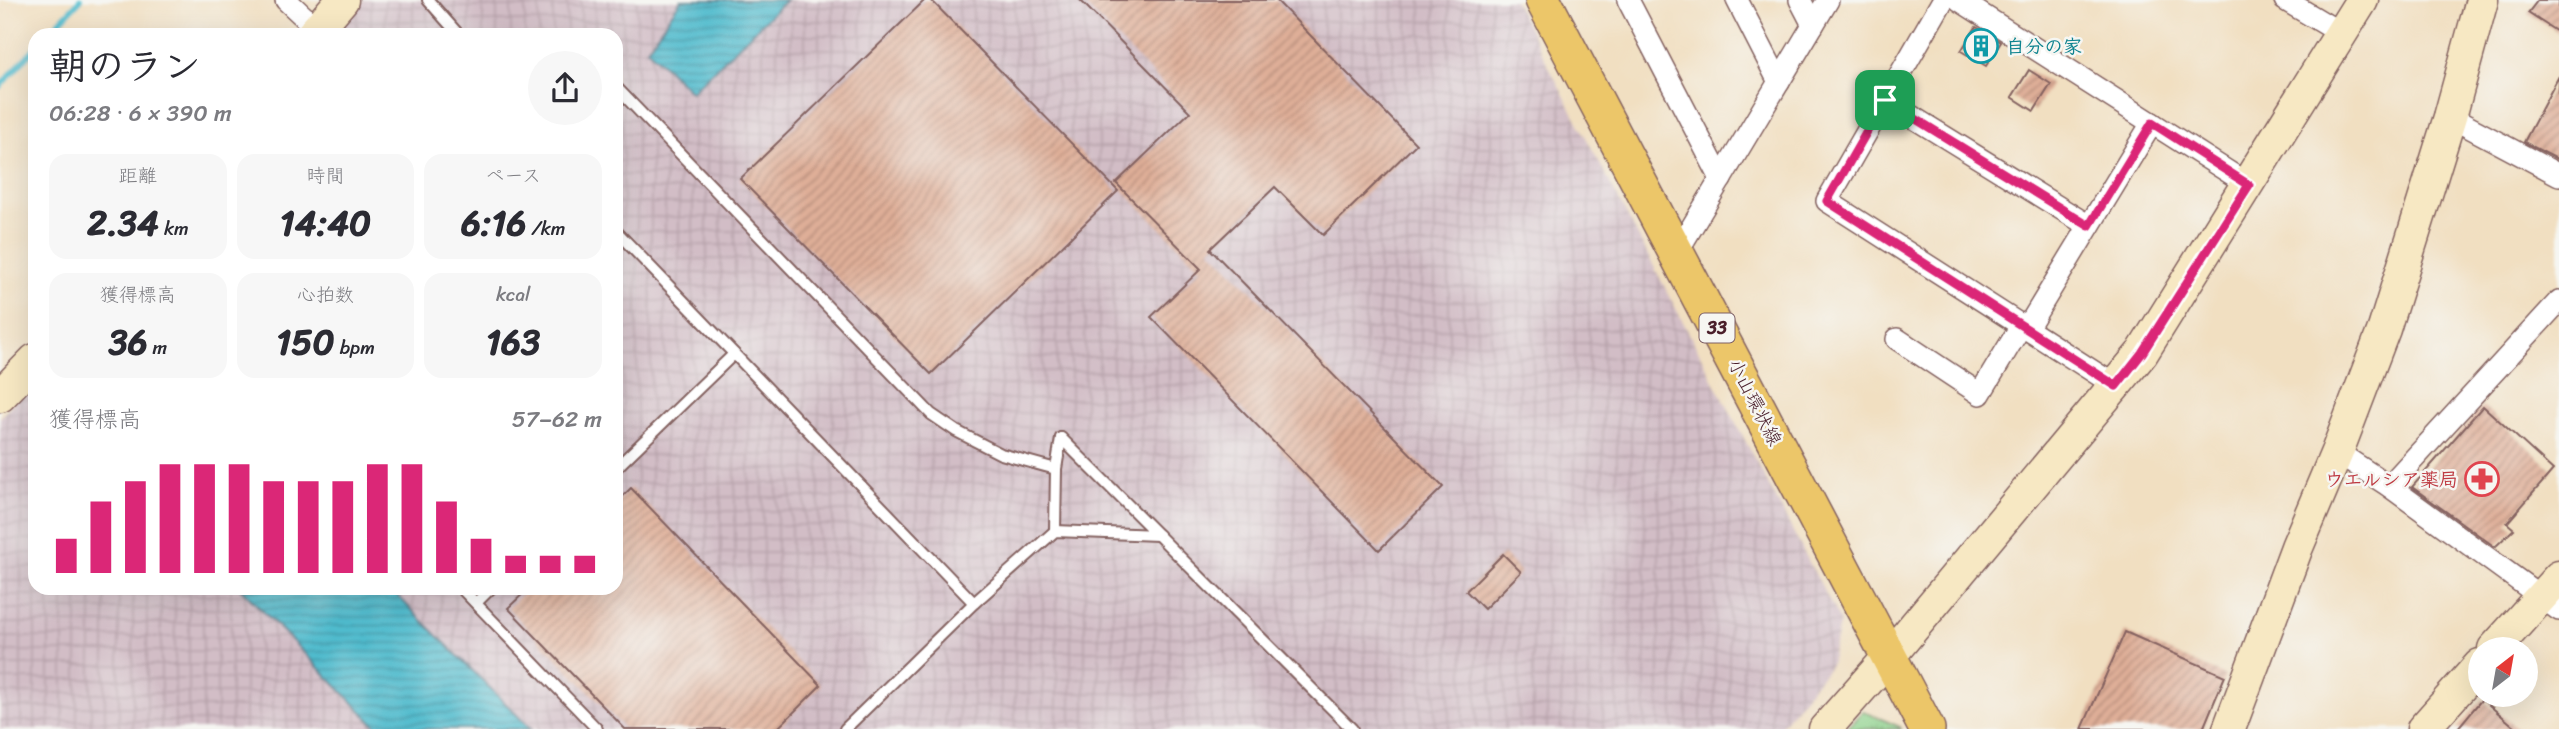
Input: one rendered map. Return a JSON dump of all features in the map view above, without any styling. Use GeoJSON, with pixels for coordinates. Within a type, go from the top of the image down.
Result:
{"type":"FeatureCollection","features":[{"type":"Feature","properties":{"kind":"main road","name":"小山環状線"},"geometry":{"type":"LineString","coordinates":[[1544,0],[1927,729]]}},
{"type":"Feature","properties":{"kind":"street"},"geometry":{"type":"LineString","coordinates":[[286,0],[311,28]]}},
{"type":"Feature","properties":{"kind":"street"},"geometry":{"type":"LineString","coordinates":[[318,28],[342,0]]}},
{"type":"Feature","properties":{"kind":"street"},"geometry":{"type":"LineString","coordinates":[[1628,0],[1721,179]]}},
{"type":"Feature","properties":{"kind":"street"},"geometry":{"type":"LineString","coordinates":[[1737,0],[1779,82]]}},
{"type":"Feature","properties":{"kind":"street"},"geometry":{"type":"LineString","coordinates":[[1800,0],[1813,25]]}},
{"type":"Feature","properties":{"kind":"street"},"geometry":{"type":"LineString","coordinates":[[1678,252],[1828,0]]}},
{"type":"Feature","properties":{"kind":"street"},"geometry":{"type":"LineString","coordinates":[[1943,0],[1827,201],[2116,386]]}},
{"type":"Feature","properties":{"kind":"street"},"geometry":{"type":"LineString","coordinates":[[1959,0],[2249,185]]}},
{"type":"Feature","properties":{"kind":"street"},"geometry":{"type":"LineString","coordinates":[[2285,0],[2342,34]]}},
{"type":"Feature","properties":{"kind":"street"},"geometry":{"type":"LineString","coordinates":[[1825,729],[2142,353],[2362,0]]}},
{"type":"Feature","properties":{"kind":"street"},"geometry":{"type":"LineString","coordinates":[[2229,729],[2297,547],[2384,329],[2450,117],[2482,0]]}},
{"type":"Feature","properties":{"kind":"street"},"geometry":{"type":"LineString","coordinates":[[1885,100],[2089,226]]}},
{"type":"Feature","properties":{"kind":"street"},"geometry":{"type":"LineString","coordinates":[[2450,117],[2559,175]]}},
{"type":"Feature","properties":{"kind":"street"},"geometry":{"type":"LineString","coordinates":[[1897,339],[1980,394],[2021,326],[2032,320],[2152,123]]}},
{"type":"Feature","properties":{"kind":"street"},"geometry":{"type":"LineString","coordinates":[[2389,486],[2559,302]]}},
{"type":"Feature","properties":{"kind":"street"},"geometry":{"type":"LineString","coordinates":[[0,396],[28,367]]}},
{"type":"Feature","properties":{"kind":"street"},"geometry":{"type":"LineString","coordinates":[[2337,452],[2553,595],[2507,637]]}},
{"type":"Feature","properties":{"kind":"street"},"geometry":{"type":"LineString","coordinates":[[2423,729],[2468,678]]}},
{"type":"Feature","properties":{"kind":"lane"},"geometry":{"type":"LineString","coordinates":[[428,0],[453,28]]}},
{"type":"Feature","properties":{"kind":"lane"},"geometry":{"type":"LineString","coordinates":[[623,94],[931,414],[956,431],[1001,454],[1056,470]]}},
{"type":"Feature","properties":{"kind":"lane"},"geometry":{"type":"LineString","coordinates":[[623,238],[974,603]]}},
{"type":"Feature","properties":{"kind":"lane"},"geometry":{"type":"LineString","coordinates":[[623,461],[734,354]]}},
{"type":"Feature","properties":{"kind":"lane"},"geometry":{"type":"LineString","coordinates":[[1055,531],[1056,470],[1061,438],[1352,729]]}},
{"type":"Feature","properties":{"kind":"lane"},"geometry":{"type":"LineString","coordinates":[[845,729],[974,603],[1055,531],[1158,535]]}},
{"type":"Feature","properties":{"kind":"lane"},"geometry":{"type":"LineString","coordinates":[[468,595],[597,729]]}},
{"type":"Feature","properties":{"kind":"lane"},"geometry":{"type":"LineString","coordinates":[[476,603],[484,595]]}},
{"type":"Feature","properties":{"kind":"shaded area"},"geometry":{"type":"Polygon","coordinates":[[[364,0],[1514,0],[1840,621],[1830,665],[1779,729],[0,729],[0,418],[28,385],[28,595],[623,595],[623,28],[334,28],[364,0]]]}},
{"type":"Feature","properties":{"kind":"green space"},"geometry":{"type":"Polygon","coordinates":[[[1863,711],[1900,727],[1901,729],[1846,729],[1863,711]]]}},
{"type":"Feature","properties":{"kind":"water"},"geometry":{"type":"Polygon","coordinates":[[[681,0],[786,0],[691,92],[647,49],[681,0]]]}},
{"type":"Feature","properties":{"kind":"water"},"geometry":{"type":"Polygon","coordinates":[[[247,595],[397,595],[531,729],[379,729],[247,595]]]}},
{"type":"Feature","properties":{"kind":"building"},"geometry":{"type":"Polygon","coordinates":[[[925,0],[931,0],[1118,191],[931,374],[740,179],[925,0]]]}},
{"type":"Feature","properties":{"kind":"building"},"geometry":{"type":"Polygon","coordinates":[[[1080,0],[1276,0],[1416,144],[1323,235],[1275,187],[1210,249],[1443,487],[1379,550],[1151,317],[1201,269],[1116,183],[1190,112],[1080,0]]]}},
{"type":"Feature","properties":{"kind":"building"},"geometry":{"type":"Polygon","coordinates":[[[2538,0],[2559,0],[2559,33],[2528,13],[2538,0]]]}},
{"type":"Feature","properties":{"kind":"building","name":"自分の家"},"geometry":{"type":"Polygon","coordinates":[[[1976,27],[2001,42],[1986,66],[1961,51],[1976,27]]]}},
{"type":"Feature","properties":{"kind":"building"},"geometry":{"type":"Polygon","coordinates":[[[2029,70],[2051,84],[2034,111],[2012,97],[2029,70]]]}},
{"type":"Feature","properties":{"kind":"building"},"geometry":{"type":"Polygon","coordinates":[[[2559,76],[2559,160],[2524,142],[2559,76]]]}},
{"type":"Feature","properties":{"kind":"building","name":"ウエルシア薬局"},"geometry":{"type":"Polygon","coordinates":[[[2483,406],[2553,470],[2507,523],[2514,529],[2495,547],[2412,487],[2483,406]]]}},
{"type":"Feature","properties":{"kind":"building"},"geometry":{"type":"Polygon","coordinates":[[[631,488],[821,685],[777,729],[625,729],[508,608],[522,595],[623,595],[623,496],[631,488]]]}},
{"type":"Feature","properties":{"kind":"building"},"geometry":{"type":"Polygon","coordinates":[[[1503,554],[1521,572],[1484,609],[1466,591],[1503,554]]]}},
{"type":"Feature","properties":{"kind":"building"},"geometry":{"type":"Polygon","coordinates":[[[2125,632],[2225,676],[2203,729],[2082,729],[2125,632]]]}},
{"type":"Feature","properties":{"kind":"building"},"geometry":{"type":"Polygon","coordinates":[[[2475,707],[2491,707],[2517,729],[2457,729],[2475,707]]]}},
{"type":"Feature","properties":{"kind":"waterway"},"geometry":{"type":"LineString","coordinates":[[54,28],[80,0]]}},
{"type":"Feature","properties":{"kind":"waterway"},"geometry":{"type":"LineString","coordinates":[[0,86],[28,56]]}},
{"type":"Feature","properties":{"kind":"place","name":"自分の家"},"geometry":{"type":"Point","coordinates":[1981,46]}},
{"type":"Feature","properties":{"kind":"place","name":"ウエルシア薬局"},"geometry":{"type":"Point","coordinates":[2482,479]}},
{"type":"Feature","properties":{"kind":"route"},"geometry":{"type":"LineString","coordinates":[[1885,100],[2089,226],[2152,123],[2249,185],[2142,353],[2116,386],[1827,201],[1885,100]]}}]}
